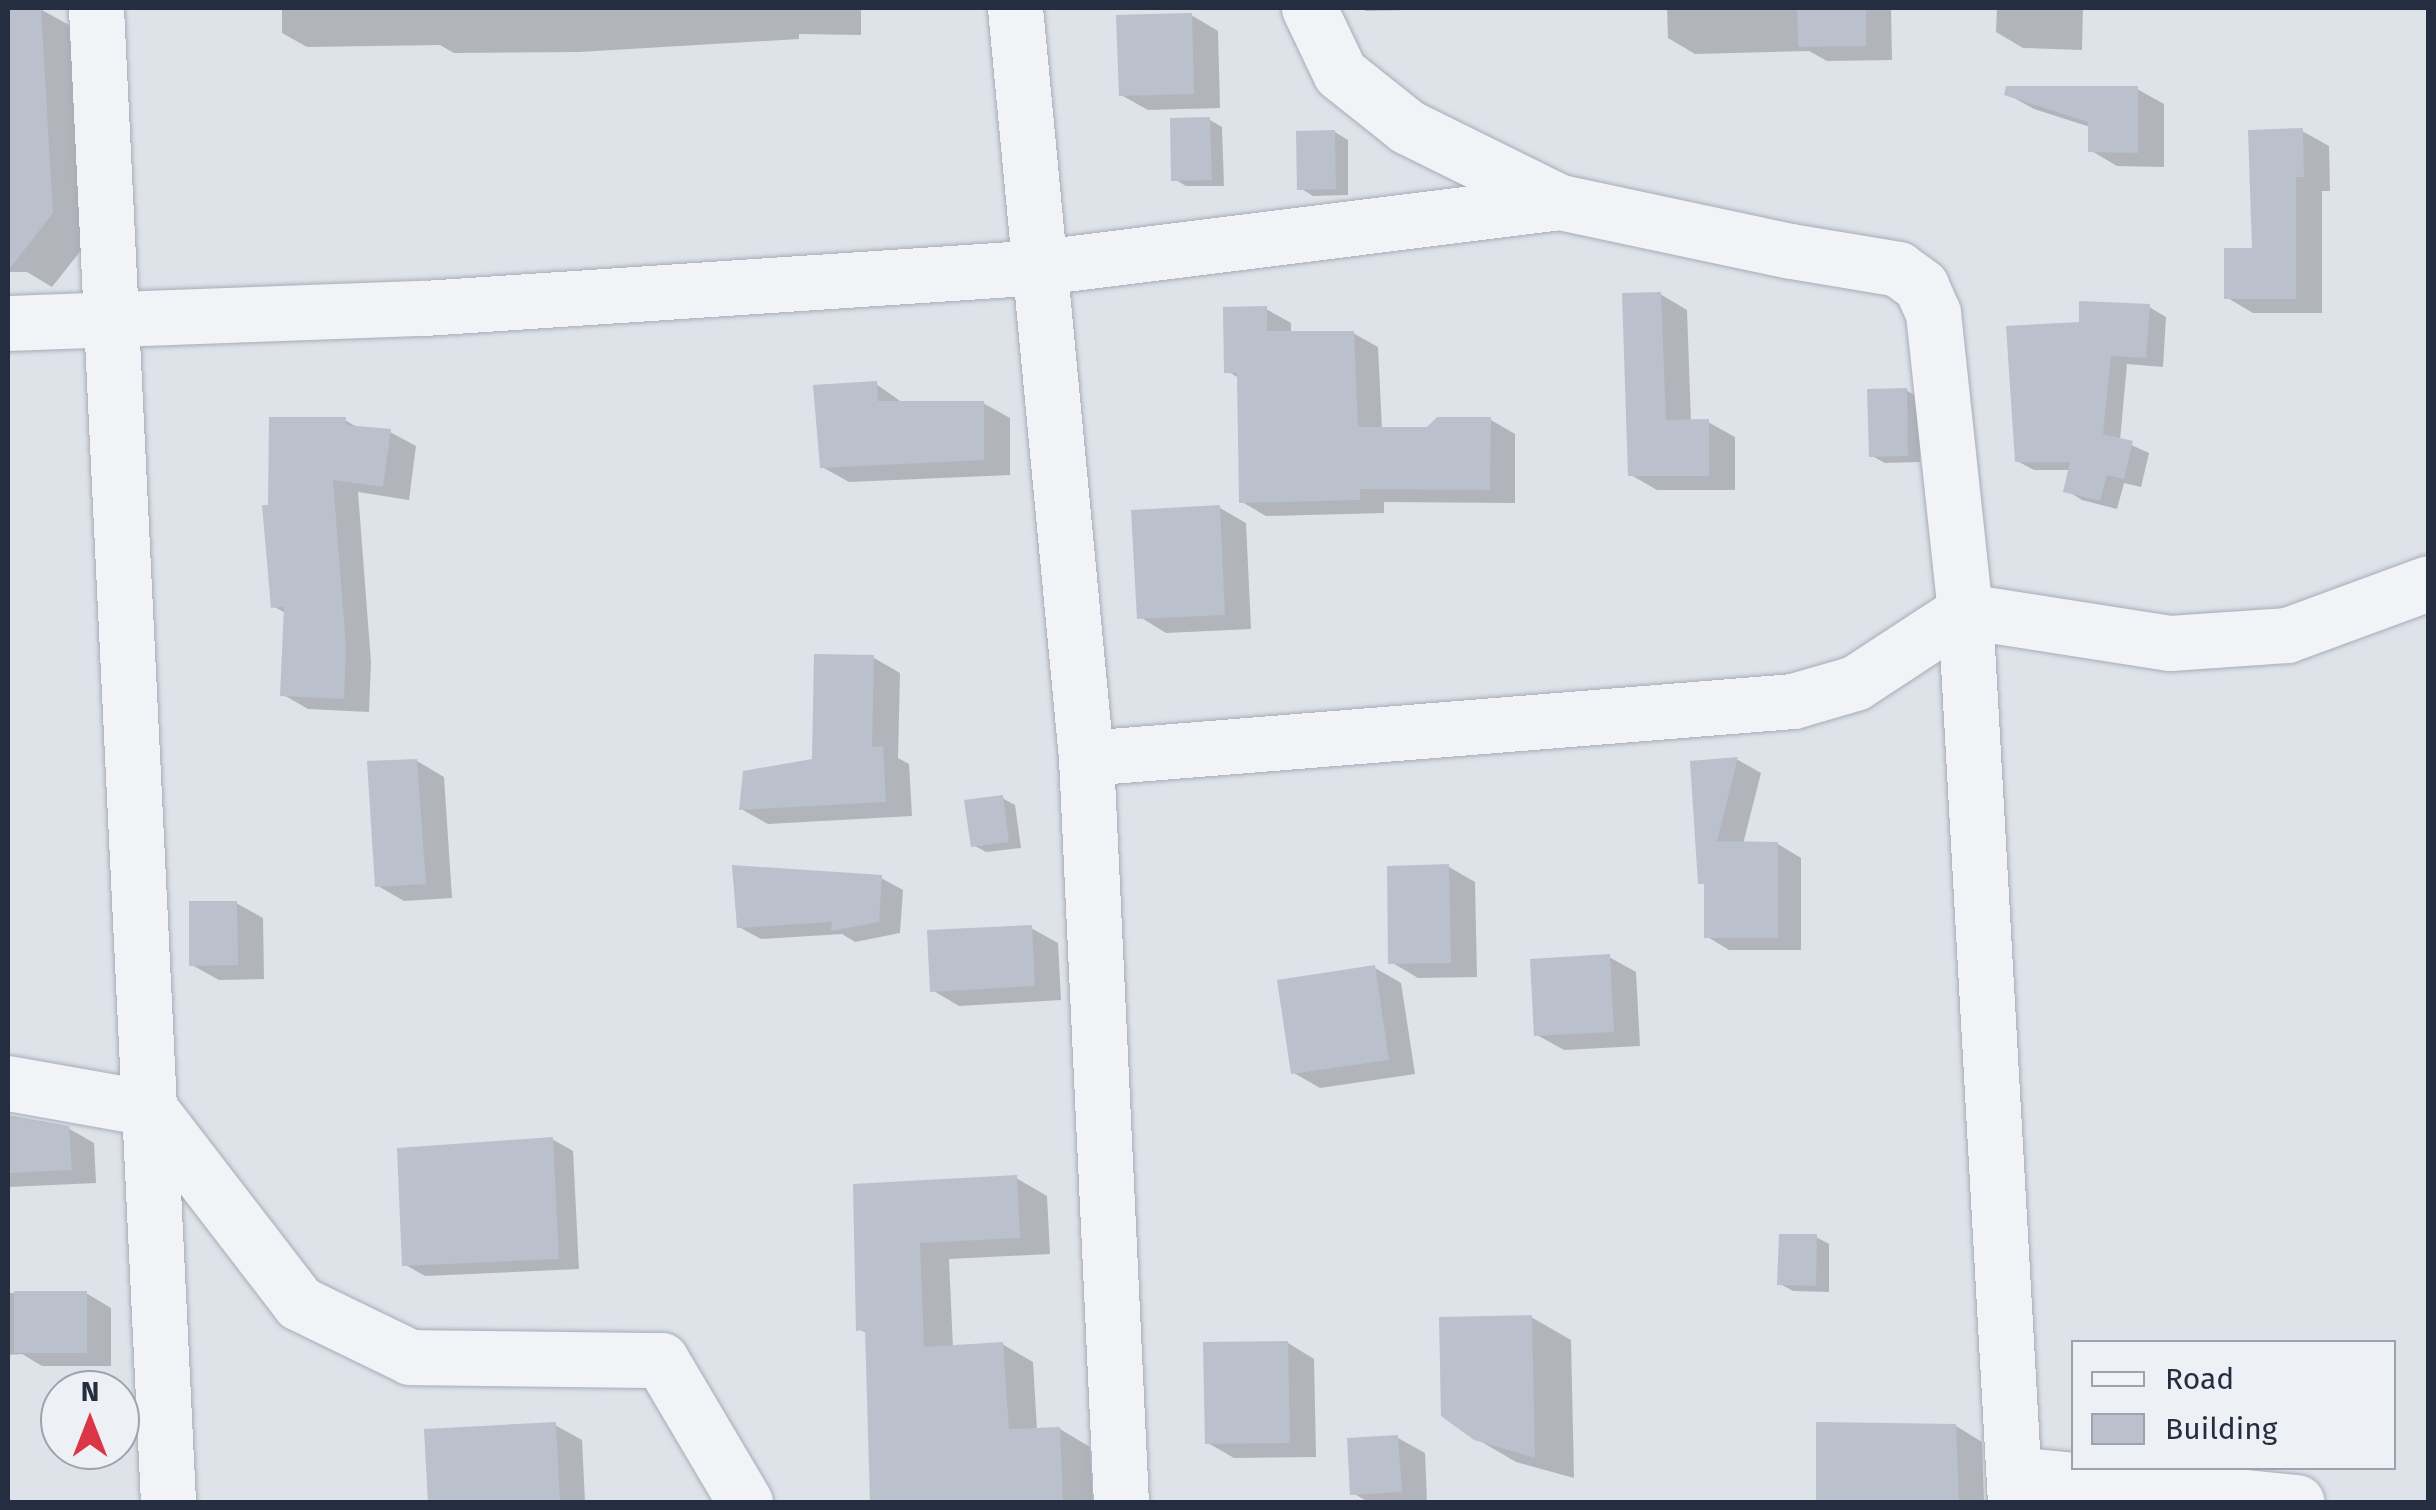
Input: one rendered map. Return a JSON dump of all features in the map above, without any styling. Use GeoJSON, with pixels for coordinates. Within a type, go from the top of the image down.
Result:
{"type":"FeatureCollection","features":[{"type":"Feature","properties":{"kind":"street"},"geometry":{"type":"LineString","coordinates":[[96,8],[168,1502]]}},
{"type":"Feature","properties":{"kind":"street"},"geometry":{"type":"LineString","coordinates":[[1015,8],[1086,758],[1121,1502]]}},
{"type":"Feature","properties":{"kind":"street"},"geometry":{"type":"LineString","coordinates":[[1309,8],[1340,74],[1408,128],[1560,202],[1791,251],[1898,269],[1921,286],[1933,313],[1965,610],[2015,1488],[2297,1502]]}},
{"type":"Feature","properties":{"kind":"street"},"geometry":{"type":"LineString","coordinates":[[8,323],[424,308],[1041,268],[1560,202]]}},
{"type":"Feature","properties":{"kind":"street"},"geometry":{"type":"LineString","coordinates":[[1086,758],[1793,701],[1855,683],[1965,610],[2170,642],[2286,635],[2428,582]]}},
{"type":"Feature","properties":{"kind":"street"},"geometry":{"type":"LineString","coordinates":[[8,1083],[149,1108],[299,1303],[410,1357],[661,1360],[745,1502]]}},
{"type":"Feature","properties":{"kind":"building"},"geometry":{"type":"Polygon","coordinates":[[[8,8],[41,8],[53,213],[8,271],[8,8]]]}},
{"type":"Feature","properties":{"kind":"building"},"geometry":{"type":"Polygon","coordinates":[[[1797,8],[1866,8],[1866,46],[1798,47],[1797,8]]]}},
{"type":"Feature","properties":{"kind":"building"},"geometry":{"type":"Polygon","coordinates":[[[1192,13],[1194,94],[1119,96],[1116,15],[1192,13]]]}},
{"type":"Feature","properties":{"kind":"building"},"geometry":{"type":"Polygon","coordinates":[[[2006,86],[2138,86],[2138,153],[2088,152],[2088,122],[2004,95],[2006,86]]]}},
{"type":"Feature","properties":{"kind":"building"},"geometry":{"type":"Polygon","coordinates":[[[1210,117],[1212,180],[1171,181],[1170,118],[1210,117]]]}},
{"type":"Feature","properties":{"kind":"building"},"geometry":{"type":"Polygon","coordinates":[[[2303,128],[2304,177],[2296,177],[2296,299],[2224,299],[2224,248],[2252,248],[2248,130],[2303,128]]]}},
{"type":"Feature","properties":{"kind":"building"},"geometry":{"type":"Polygon","coordinates":[[[1335,130],[1336,189],[1297,190],[1296,131],[1335,130]]]}},
{"type":"Feature","properties":{"kind":"building"},"geometry":{"type":"Polygon","coordinates":[[[1661,292],[1666,420],[1709,419],[1709,476],[1628,476],[1622,293],[1661,292]]]}},
{"type":"Feature","properties":{"kind":"building"},"geometry":{"type":"Polygon","coordinates":[[[2079,301],[2150,304],[2146,358],[2111,356],[2103,434],[2133,441],[2124,479],[2107,475],[2100,501],[2063,492],[2070,462],[2015,462],[2006,326],[2079,322],[2079,301]]]}},
{"type":"Feature","properties":{"kind":"building"},"geometry":{"type":"Polygon","coordinates":[[[1267,306],[1267,331],[1354,331],[1358,427],[1427,427],[1437,417],[1491,417],[1490,490],[1360,489],[1360,500],[1239,503],[1237,373],[1224,373],[1223,307],[1267,306]]]}},
{"type":"Feature","properties":{"kind":"building"},"geometry":{"type":"Polygon","coordinates":[[[877,381],[878,401],[984,401],[984,460],[820,468],[813,385],[877,381]]]}},
{"type":"Feature","properties":{"kind":"building"},"geometry":{"type":"Polygon","coordinates":[[[1907,388],[1908,456],[1869,457],[1867,389],[1907,388]]]}},
{"type":"Feature","properties":{"kind":"building"},"geometry":{"type":"Polygon","coordinates":[[[269,417],[346,417],[346,425],[391,429],[383,487],[333,480],[346,646],[344,699],[280,696],[284,607],[271,608],[262,505],[268,505],[269,417]]]}},
{"type":"Feature","properties":{"kind":"building"},"geometry":{"type":"Polygon","coordinates":[[[1220,505],[1225,615],[1137,619],[1131,510],[1220,505]]]}},
{"type":"Feature","properties":{"kind":"building"},"geometry":{"type":"Polygon","coordinates":[[[814,654],[874,655],[872,747],[883,746],[886,802],[739,810],[743,771],[812,759],[814,654]]]}},
{"type":"Feature","properties":{"kind":"building"},"geometry":{"type":"Polygon","coordinates":[[[1738,757],[1717,841],[1778,842],[1778,938],[1704,938],[1704,884],[1698,884],[1690,761],[1738,757]]]}},
{"type":"Feature","properties":{"kind":"building"},"geometry":{"type":"Polygon","coordinates":[[[417,759],[426,884],[375,887],[367,761],[417,759]]]}},
{"type":"Feature","properties":{"kind":"building"},"geometry":{"type":"Polygon","coordinates":[[[1003,795],[1009,842],[971,847],[964,800],[1003,795]]]}},
{"type":"Feature","properties":{"kind":"building"},"geometry":{"type":"Polygon","coordinates":[[[1449,864],[1451,963],[1388,964],[1387,866],[1449,864]]]}},
{"type":"Feature","properties":{"kind":"building"},"geometry":{"type":"Polygon","coordinates":[[[732,865],[882,875],[879,922],[831,931],[832,922],[737,928],[732,865]]]}},
{"type":"Feature","properties":{"kind":"building"},"geometry":{"type":"Polygon","coordinates":[[[189,901],[237,901],[238,965],[189,966],[189,901]]]}},
{"type":"Feature","properties":{"kind":"building"},"geometry":{"type":"Polygon","coordinates":[[[1032,925],[1035,986],[930,992],[927,930],[1032,925]]]}},
{"type":"Feature","properties":{"kind":"building"},"geometry":{"type":"Polygon","coordinates":[[[1610,954],[1614,1032],[1534,1036],[1530,959],[1610,954]]]}},
{"type":"Feature","properties":{"kind":"building"},"geometry":{"type":"Polygon","coordinates":[[[1375,965],[1389,1060],[1291,1074],[1277,980],[1375,965]]]}},
{"type":"Feature","properties":{"kind":"building"},"geometry":{"type":"Polygon","coordinates":[[[8,1115],[69,1126],[72,1170],[8,1173],[8,1115]]]}},
{"type":"Feature","properties":{"kind":"building"},"geometry":{"type":"Polygon","coordinates":[[[553,1137],[559,1259],[402,1266],[397,1148],[553,1137]]]}},
{"type":"Feature","properties":{"kind":"building"},"geometry":{"type":"Polygon","coordinates":[[[1017,1175],[1020,1238],[920,1243],[924,1347],[1003,1342],[1009,1429],[1060,1427],[1063,1502],[870,1502],[865,1330],[856,1331],[853,1184],[1017,1175]]]}},
{"type":"Feature","properties":{"kind":"building"},"geometry":{"type":"Polygon","coordinates":[[[1779,1234],[1817,1234],[1816,1286],[1777,1285],[1779,1234]]]}},
{"type":"Feature","properties":{"kind":"building"},"geometry":{"type":"Polygon","coordinates":[[[14,1291],[87,1291],[87,1353],[14,1353],[14,1291]]]}},
{"type":"Feature","properties":{"kind":"building"},"geometry":{"type":"Polygon","coordinates":[[[1532,1315],[1535,1458],[1474,1440],[1441,1416],[1439,1317],[1532,1315]]]}},
{"type":"Feature","properties":{"kind":"building"},"geometry":{"type":"Polygon","coordinates":[[[1288,1341],[1290,1443],[1205,1444],[1203,1342],[1288,1341]]]}},
{"type":"Feature","properties":{"kind":"building"},"geometry":{"type":"Polygon","coordinates":[[[556,1422],[560,1502],[428,1502],[424,1429],[556,1422]]]}},
{"type":"Feature","properties":{"kind":"building"},"geometry":{"type":"Polygon","coordinates":[[[1816,1422],[1956,1424],[1959,1502],[1816,1502],[1816,1422]]]}},
{"type":"Feature","properties":{"kind":"building"},"geometry":{"type":"Polygon","coordinates":[[[1398,1435],[1402,1492],[1350,1495],[1347,1438],[1398,1435]]]}}]}
